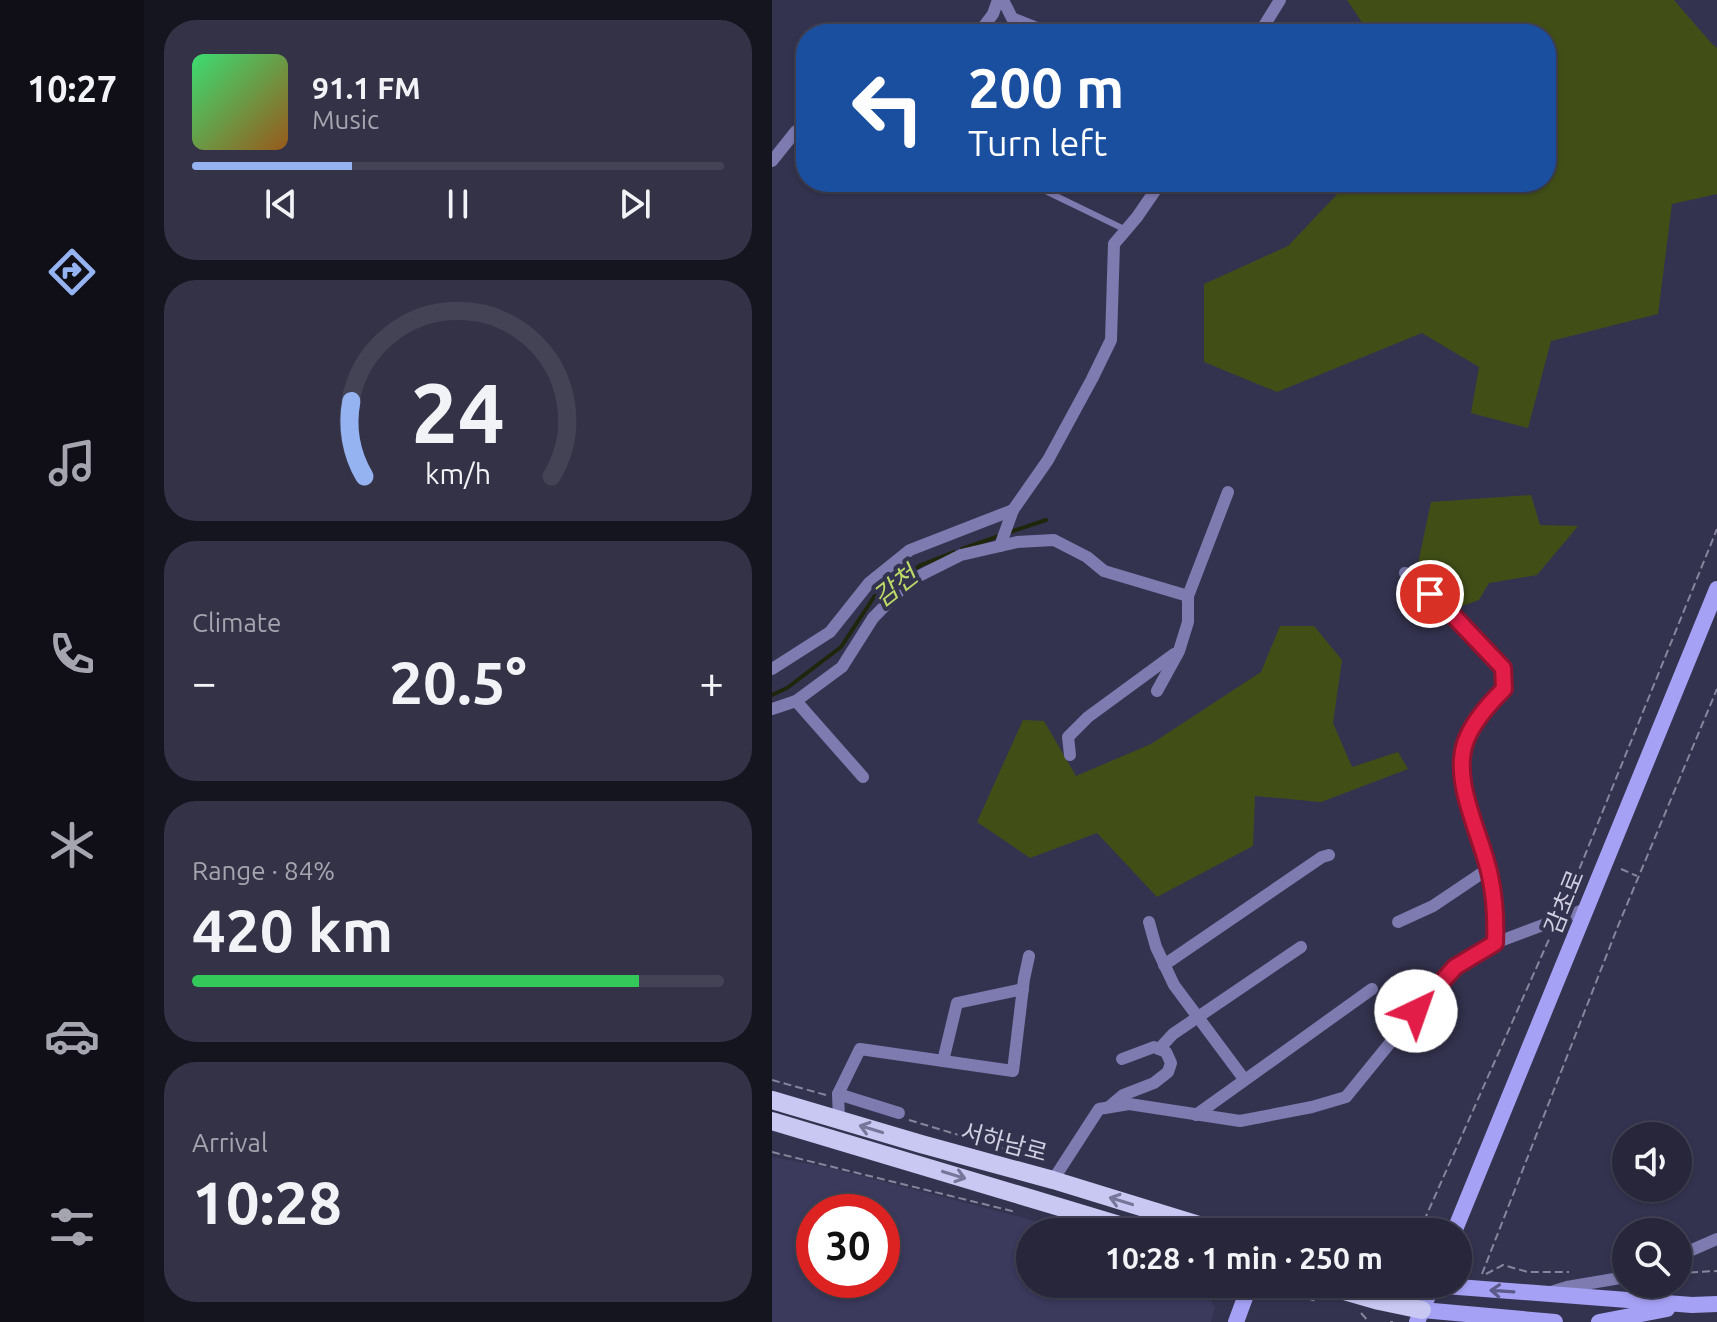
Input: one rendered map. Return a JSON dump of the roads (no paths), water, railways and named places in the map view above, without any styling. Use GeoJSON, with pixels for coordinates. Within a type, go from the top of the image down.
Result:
{"type":"FeatureCollection","features":[{"type":"Feature","properties":{"kind":"main road","name":"감초로"},"geometry":{"type":"LineString","coordinates":[[1460,1218],[1717,589]]}},
{"type":"Feature","properties":{"kind":"main road","name":"서하남로"},"geometry":{"type":"LineString","coordinates":[[772,1100],[1176,1218]]}},
{"type":"Feature","properties":{"kind":"main road","name":"서하남로"},"geometry":{"type":"LineString","coordinates":[[772,1121],[1096,1218]]}},
{"type":"Feature","properties":{"kind":"main road"},"geometry":{"type":"LineString","coordinates":[[1472,1288],[1692,1305],[1717,1304]]}},
{"type":"Feature","properties":{"kind":"main road"},"geometry":{"type":"LineString","coordinates":[[1236,1322],[1245,1298]]}},
{"type":"Feature","properties":{"kind":"main road"},"geometry":{"type":"LineString","coordinates":[[1356,1298],[1379,1301],[1419,1316],[1555,1322]]}},
{"type":"Feature","properties":{"kind":"main road"},"geometry":{"type":"LineString","coordinates":[[1599,1322],[1692,1305]]}},
{"type":"Feature","properties":{"kind":"street"},"geometry":{"type":"LineString","coordinates":[[986,24],[1000,0],[1012,18],[1027,24]]}},
{"type":"Feature","properties":{"kind":"street"},"geometry":{"type":"LineString","coordinates":[[1265,24],[1280,0]]}},
{"type":"Feature","properties":{"kind":"street"},"geometry":{"type":"LineString","coordinates":[[772,161],[796,131]]}},
{"type":"Feature","properties":{"kind":"street"},"geometry":{"type":"LineString","coordinates":[[1001,545],[1011,515],[1048,460],[1111,340],[1114,244],[1154,192]]}},
{"type":"Feature","properties":{"kind":"street"},"geometry":{"type":"LineString","coordinates":[[1157,691],[1179,651],[1188,622],[1188,596],[1228,492]]}},
{"type":"Feature","properties":{"kind":"street"},"geometry":{"type":"LineString","coordinates":[[772,669],[830,632],[869,583],[910,550],[1011,515]]}},
{"type":"Feature","properties":{"kind":"street"},"geometry":{"type":"LineString","coordinates":[[772,709],[796,701],[842,667],[873,618],[909,581],[961,555],[1017,542],[1054,540],[1087,557],[1104,571],[1188,596]]}},
{"type":"Feature","properties":{"kind":"street"},"geometry":{"type":"LineString","coordinates":[[1405,573],[1446,608],[1503,668],[1504,689],[1485,710],[1466,739],[1462,765],[1466,796],[1488,869],[1497,916],[1495,943]]}},
{"type":"Feature","properties":{"kind":"street"},"geometry":{"type":"LineString","coordinates":[[1070,755],[1068,737],[1088,717],[1179,651]]}},
{"type":"Feature","properties":{"kind":"street"},"geometry":{"type":"LineString","coordinates":[[796,701],[863,777]]}},
{"type":"Feature","properties":{"kind":"street"},"geometry":{"type":"LineString","coordinates":[[1164,965],[1329,855]]}},
{"type":"Feature","properties":{"kind":"street"},"geometry":{"type":"LineString","coordinates":[[1398,922],[1433,906],[1488,869]]}},
{"type":"Feature","properties":{"kind":"street"},"geometry":{"type":"LineString","coordinates":[[1053,1180],[1099,1109],[1129,1104],[1240,1121],[1346,1097],[1455,967],[1495,943],[1588,908]]}},
{"type":"Feature","properties":{"kind":"street"},"geometry":{"type":"LineString","coordinates":[[1149,922],[1156,947],[1174,985],[1244,1079]]}},
{"type":"Feature","properties":{"kind":"street"},"geometry":{"type":"LineString","coordinates":[[1159,1049],[1173,1034],[1301,947]]}},
{"type":"Feature","properties":{"kind":"street"},"geometry":{"type":"LineString","coordinates":[[839,1119],[838,1094],[860,1049],[1013,1071],[1029,956]]}},
{"type":"Feature","properties":{"kind":"street"},"geometry":{"type":"LineString","coordinates":[[943,1061],[957,1003],[1023,989]]}},
{"type":"Feature","properties":{"kind":"street"},"geometry":{"type":"LineString","coordinates":[[1196,1115],[1372,989]]}},
{"type":"Feature","properties":{"kind":"street"},"geometry":{"type":"LineString","coordinates":[[1108,1108],[1123,1095],[1154,1083],[1168,1072],[1171,1063],[1166,1052],[1154,1047],[1122,1059]]}},
{"type":"Feature","properties":{"kind":"street"},"geometry":{"type":"LineString","coordinates":[[838,1094],[899,1113]]}},
{"type":"Feature","properties":{"kind":"street"},"geometry":{"type":"LineString","coordinates":[[1692,1250],[1717,1239]]}},
{"type":"Feature","properties":{"kind":"street"},"geometry":{"type":"LineString","coordinates":[[1544,1294],[1612,1279]]}},
{"type":"Feature","properties":{"kind":"lane"},"geometry":{"type":"LineString","coordinates":[[1048,192],[1126,230]]}},
{"type":"Feature","properties":{"kind":"waterway","name":"감천"},"geometry":{"type":"LineString","coordinates":[[1007,533],[1046,520]]}},
{"type":"Feature","properties":{"kind":"waterway","name":"감천"},"geometry":{"type":"LineString","coordinates":[[962,549],[999,536]]}},
{"type":"Feature","properties":{"kind":"waterway","name":"감천"},"geometry":{"type":"LineString","coordinates":[[772,695],[787,688],[841,647],[874,597],[921,565],[954,552]]}}]}
